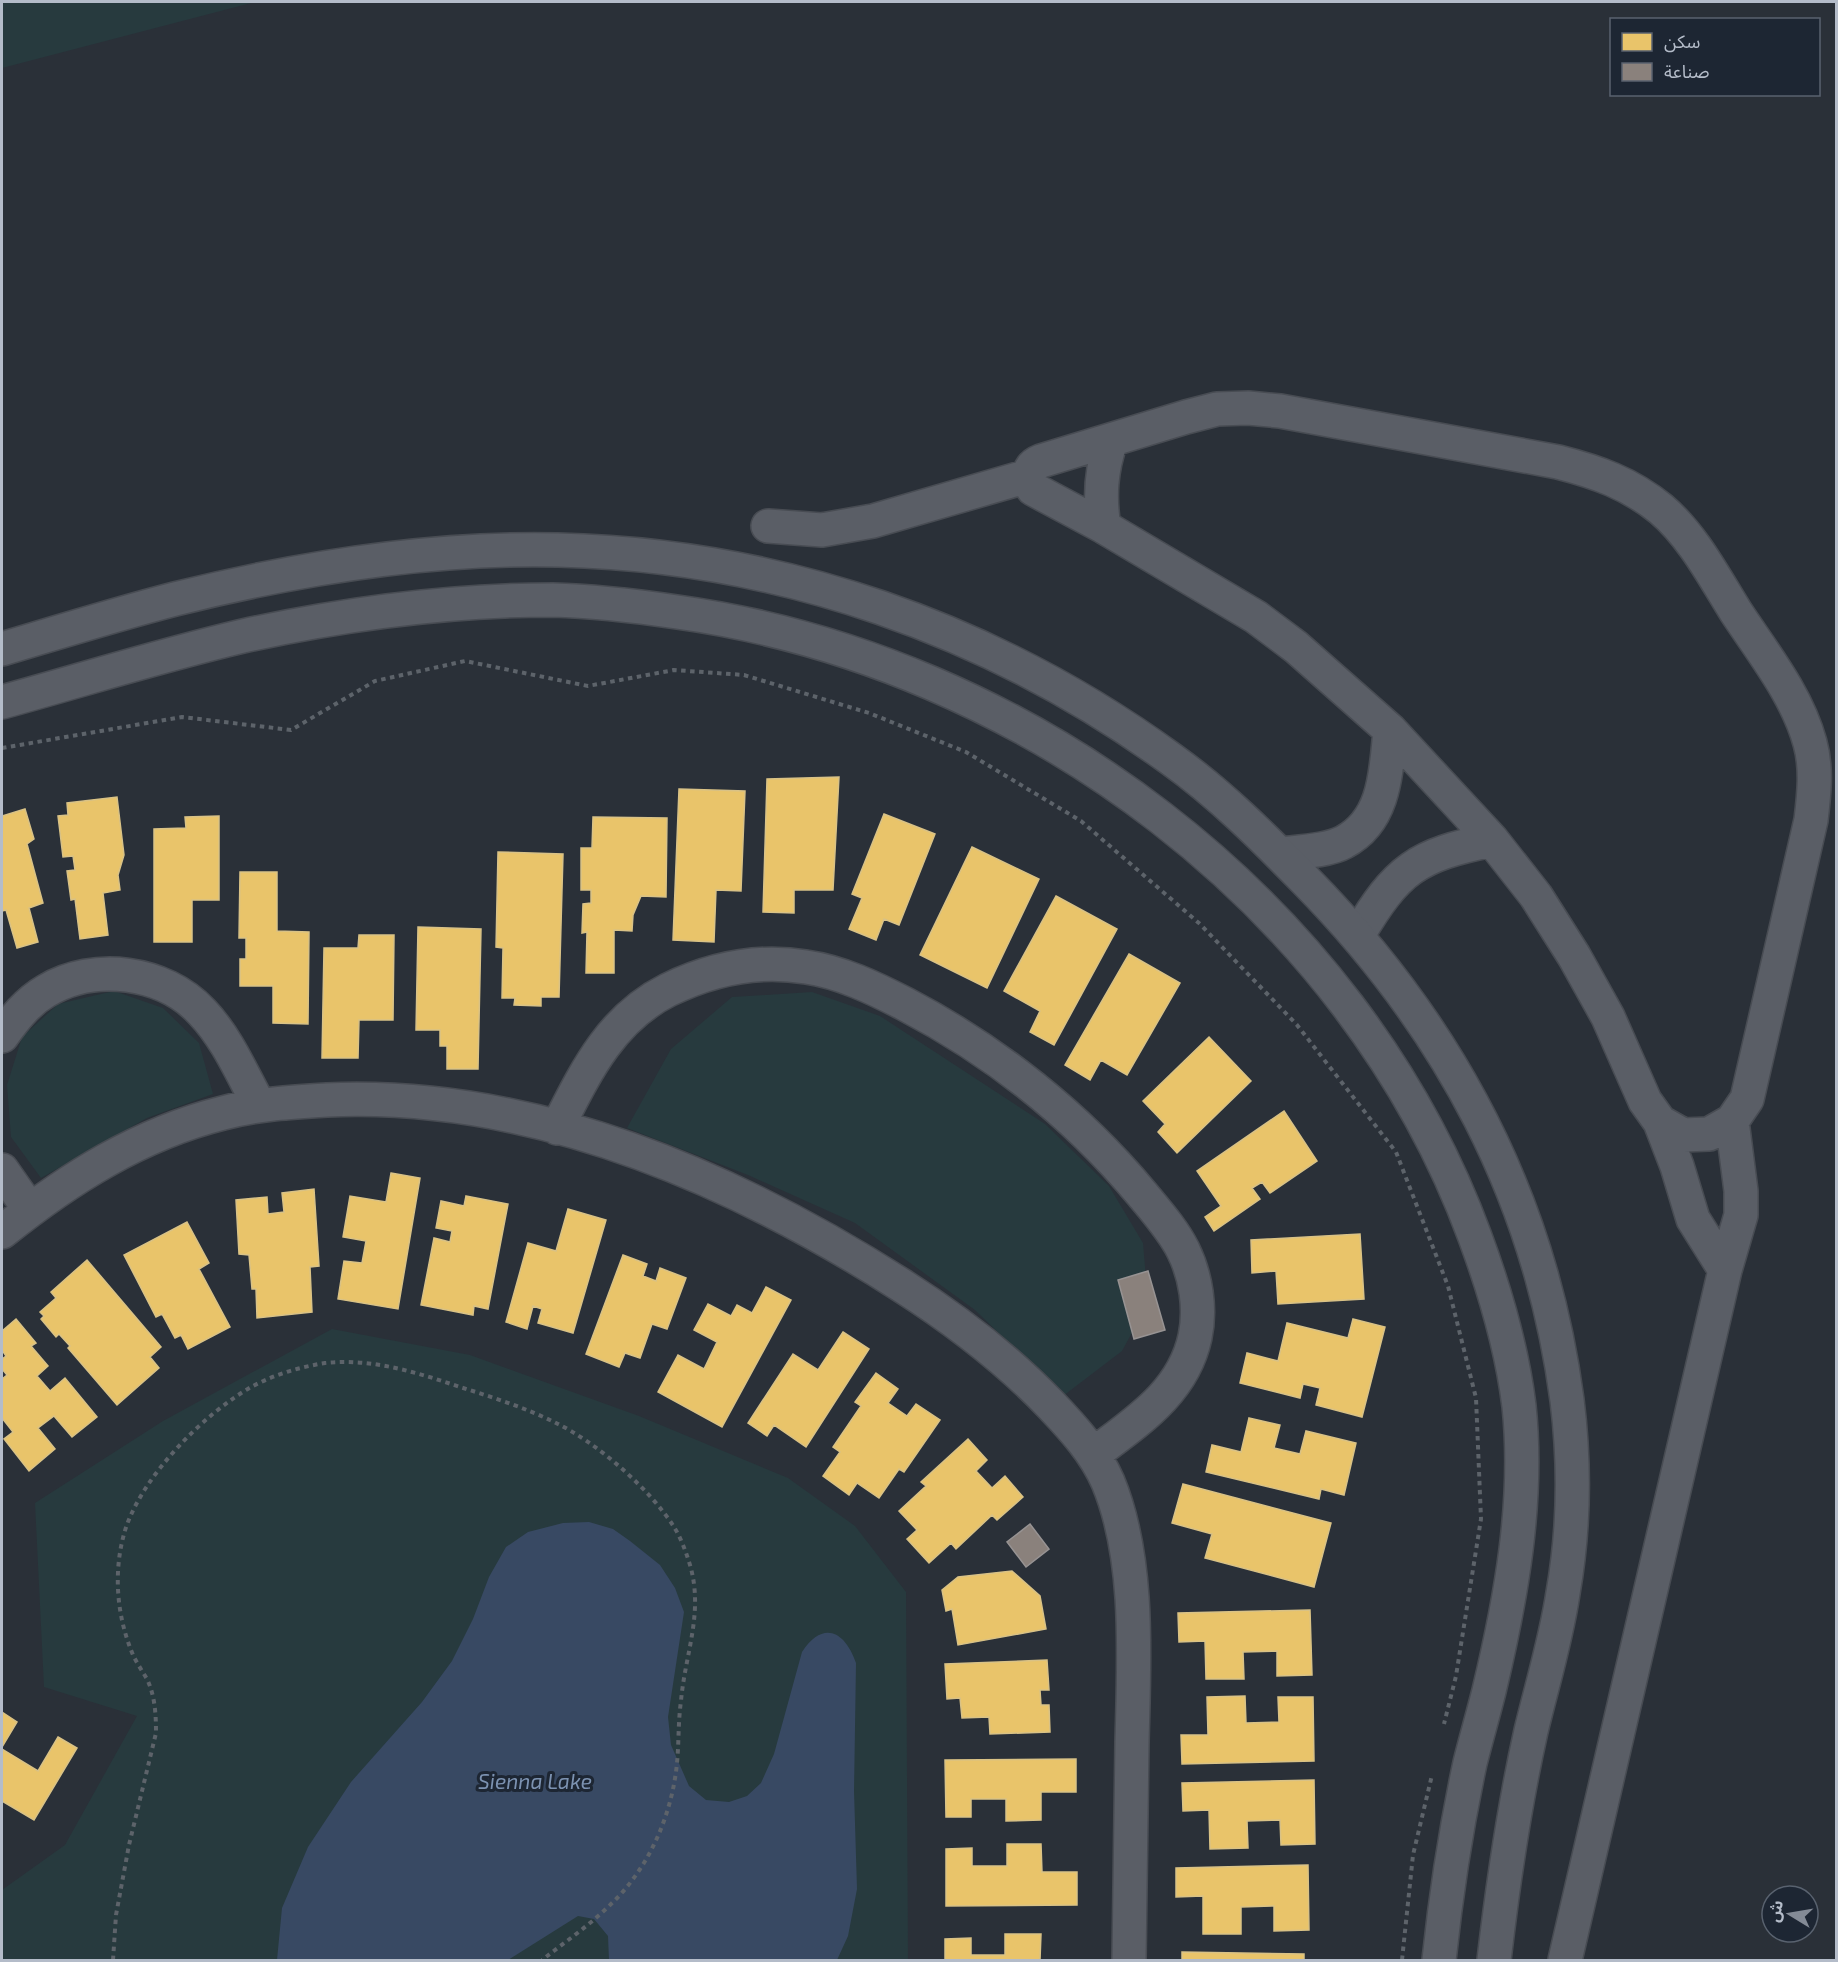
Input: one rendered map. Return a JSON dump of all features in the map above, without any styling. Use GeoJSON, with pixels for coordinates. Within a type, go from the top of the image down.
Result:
{"type":"FeatureCollection","features":[{"type":"Feature","properties":{"kind":"street"},"geometry":{"type":"LineString","coordinates":[[768,526],[822,530],[873,521],[1028,476],[1035,463],[1186,417],[1217,410],[1248,408],[1280,411],[1558,462],[1595,471],[1638,493],[1662,510],[1689,538],[1798,709],[1810,744],[1815,782],[1811,820],[1747,1099],[1732,1121],[1709,1134],[1683,1135],[1660,1122]]}},
{"type":"Feature","properties":{"kind":"street"},"geometry":{"type":"LineString","coordinates":[[1104,527],[1100,492],[1111,441]]}},
{"type":"Feature","properties":{"kind":"street"},"geometry":{"type":"LineString","coordinates":[[1028,476],[1034,489],[1104,527],[1256,617],[1296,647],[1390,730],[1492,840],[1536,896],[1574,956],[1608,1017],[1645,1101],[1660,1122],[1694,1219],[1725,1270]]}},
{"type":"Feature","properties":{"kind":"street"},"geometry":{"type":"LineString","coordinates":[[2,649],[172,600],[357,563],[493,550],[561,550],[629,554],[696,563],[829,591],[894,611],[969,640],[1041,676],[1110,716],[1176,762],[1218,796],[1280,854],[1358,935],[1422,1019],[1454,1069],[1507,1175],[1528,1230],[1545,1287],[1558,1344],[1568,1406],[1572,1468],[1571,1520],[1563,1593],[1515,1812],[1494,1960]]}},
{"type":"Feature","properties":{"kind":"street"},"geometry":{"type":"LineString","coordinates":[[2,702],[243,636],[367,614],[493,602],[556,600],[635,606],[712,616],[789,634],[864,656],[938,685],[1008,719],[1077,758],[1141,802],[1202,852],[1260,906],[1308,958],[1354,1013],[1395,1072],[1430,1134],[1461,1198],[1486,1265],[1505,1334],[1519,1404],[1522,1476],[1516,1548],[1505,1618],[1456,1830],[1439,1960]]}},
{"type":"Feature","properties":{"kind":"street"},"geometry":{"type":"LineString","coordinates":[[1280,854],[1344,842],[1363,827],[1377,807],[1385,784],[1390,730]]}},
{"type":"Feature","properties":{"kind":"street"},"geometry":{"type":"LineString","coordinates":[[1358,935],[1384,892],[1423,860],[1445,850],[1492,840]]}},
{"type":"Feature","properties":{"kind":"street"},"geometry":{"type":"LineString","coordinates":[[557,1128],[588,1068],[609,1038],[635,1012],[665,992],[699,976],[734,967],[770,964],[807,967],[842,976],[876,989],[923,1013],[1011,1071],[1088,1134],[1154,1208],[1182,1248],[1193,1277],[1197,1307],[1195,1337],[1185,1366],[1170,1392],[1148,1413],[1094,1454]]}},
{"type":"Feature","properties":{"kind":"street"},"geometry":{"type":"LineString","coordinates":[[2,1036],[20,1012],[46,991],[77,978],[111,974],[144,978],[176,990],[202,1011],[223,1038],[259,1105]]}},
{"type":"Feature","properties":{"kind":"street"},"geometry":{"type":"LineString","coordinates":[[2,1232],[90,1169],[138,1143],[189,1123],[259,1105],[345,1100],[431,1103],[516,1117],[557,1128],[660,1162],[711,1182],[808,1228],[937,1308],[997,1354],[1036,1390],[1094,1454],[1108,1482],[1123,1532],[1132,1604],[1133,1708],[1129,1960]]}},
{"type":"Feature","properties":{"kind":"street"},"geometry":{"type":"LineString","coordinates":[[1565,1960],[1725,1270],[1741,1215],[1741,1191],[1732,1121]]}},
{"type":"Feature","properties":{"kind":"street"},"geometry":{"type":"LineString","coordinates":[[2,1170],[30,1210]]}},
{"type":"Feature","properties":{"kind":"path"},"geometry":{"type":"LineString","coordinates":[[113,1960],[116,1915],[135,1813],[152,1750],[156,1724],[154,1697],[135,1659],[120,1610],[119,1559],[132,1511],[144,1488],[175,1450],[231,1400],[277,1375],[301,1367],[345,1362],[380,1364],[405,1370],[482,1394],[558,1423],[591,1444],[621,1468],[649,1496],[674,1527],[691,1568],[696,1612],[681,1698],[677,1764],[670,1802],[657,1838],[632,1879],[614,1902],[542,1960]]}},
{"type":"Feature","properties":{"kind":"green space"},"geometry":{"type":"Polygon","coordinates":[[[2,2],[255,2],[2,68],[2,2]]]}},
{"type":"Feature","properties":{"kind":"green space"},"geometry":{"type":"Polygon","coordinates":[[[114,991],[163,1008],[199,1043],[213,1094],[147,1118],[41,1178],[11,1137],[7,1085],[22,1037],[58,1004],[114,991]]]}},
{"type":"Feature","properties":{"kind":"green space"},"geometry":{"type":"Polygon","coordinates":[[[812,992],[880,1016],[1045,1124],[1109,1186],[1143,1243],[1148,1303],[1122,1351],[1063,1396],[975,1310],[855,1223],[748,1175],[627,1128],[671,1049],[732,997],[812,992]]]}},
{"type":"Feature","properties":{"kind":"green space"},"geometry":{"type":"Polygon","coordinates":[[[332,1329],[470,1355],[639,1416],[788,1478],[855,1526],[906,1592],[908,1960],[2,1960],[2,1890],[65,1845],[137,1716],[44,1687],[35,1503],[163,1421],[332,1329]]]}},
{"type":"Feature","properties":{"kind":"water","name":"Sienna Lake"},"geometry":{"type":"Polygon","coordinates":[[[589,1522],[613,1529],[630,1541],[660,1565],[675,1588],[684,1612],[668,1717],[671,1745],[689,1786],[706,1800],[729,1802],[747,1796],[761,1783],[774,1754],[802,1652],[810,1642],[825,1633],[840,1637],[846,1643],[856,1663],[854,1791],[857,1889],[848,1936],[837,1960],[609,1960],[608,1936],[594,1919],[578,1916],[508,1960],[277,1960],[282,1908],[308,1847],[351,1782],[422,1702],[452,1661],[473,1619],[489,1577],[506,1547],[528,1532],[563,1523],[589,1522]]]}},
{"type":"Feature","properties":{"kind":"building: سكن"},"geometry":{"type":"Polygon","coordinates":[[[839,777],[833,890],[794,890],[794,913],[763,912],[767,779],[839,777]]]}},
{"type":"Feature","properties":{"kind":"building: سكن"},"geometry":{"type":"Polygon","coordinates":[[[679,789],[745,791],[741,891],[716,890],[714,942],[673,940],[679,789]]]}},
{"type":"Feature","properties":{"kind":"building: سكن"},"geometry":{"type":"Polygon","coordinates":[[[117,797],[124,855],[118,875],[120,890],[103,893],[108,935],[80,939],[75,899],[71,900],[67,871],[75,870],[73,856],[63,857],[58,816],[68,815],[67,803],[117,797]]]}},
{"type":"Feature","properties":{"kind":"building: سكن"},"geometry":{"type":"Polygon","coordinates":[[[25,809],[34,839],[27,844],[43,903],[29,908],[38,942],[17,948],[6,910],[2,911],[2,816],[25,809]]]}},
{"type":"Feature","properties":{"kind":"building: سكن"},"geometry":{"type":"Polygon","coordinates":[[[884,814],[935,834],[899,925],[884,919],[876,940],[849,929],[862,898],[852,894],[884,814]]]}},
{"type":"Feature","properties":{"kind":"building: سكن"},"geometry":{"type":"Polygon","coordinates":[[[219,816],[219,900],[192,900],[192,942],[154,942],[154,829],[186,828],[185,817],[219,816]]]}},
{"type":"Feature","properties":{"kind":"building: سكن"},"geometry":{"type":"Polygon","coordinates":[[[593,817],[667,818],[666,897],[641,896],[633,915],[632,931],[614,930],[614,973],[586,973],[587,932],[582,933],[583,904],[591,903],[591,890],[581,890],[581,848],[592,848],[593,817]]]}},
{"type":"Feature","properties":{"kind":"building: سكن"},"geometry":{"type":"Polygon","coordinates":[[[972,847],[1039,879],[987,988],[920,955],[972,847]]]}},
{"type":"Feature","properties":{"kind":"building: سكن"},"geometry":{"type":"Polygon","coordinates":[[[498,852],[563,854],[559,997],[541,997],[541,1006],[514,1005],[515,998],[502,998],[503,948],[496,947],[498,852]]]}},
{"type":"Feature","properties":{"kind":"building: سكن"},"geometry":{"type":"Polygon","coordinates":[[[240,872],[277,872],[277,931],[309,932],[308,1024],[273,1023],[273,986],[240,986],[240,959],[246,959],[246,938],[239,938],[240,872]]]}},
{"type":"Feature","properties":{"kind":"building: سكن"},"geometry":{"type":"Polygon","coordinates":[[[1056,896],[1117,929],[1054,1045],[1030,1032],[1040,1011],[1004,991],[1056,896]]]}},
{"type":"Feature","properties":{"kind":"building: سكن"},"geometry":{"type":"Polygon","coordinates":[[[418,927],[481,929],[478,1069],[447,1069],[447,1046],[440,1046],[440,1030],[416,1030],[418,927]]]}},
{"type":"Feature","properties":{"kind":"building: سكن"},"geometry":{"type":"Polygon","coordinates":[[[359,935],[394,935],[393,1020],[359,1020],[358,1058],[322,1058],[324,948],[358,948],[359,935]]]}},
{"type":"Feature","properties":{"kind":"building: سكن"},"geometry":{"type":"Polygon","coordinates":[[[1129,954],[1180,983],[1127,1075],[1101,1060],[1090,1080],[1065,1065],[1129,954]]]}},
{"type":"Feature","properties":{"kind":"building: سكن"},"geometry":{"type":"Polygon","coordinates":[[[1209,1037],[1251,1081],[1177,1153],[1158,1132],[1165,1124],[1143,1101],[1209,1037]]]}},
{"type":"Feature","properties":{"kind":"building: سكن"},"geometry":{"type":"Polygon","coordinates":[[[1284,1111],[1317,1161],[1270,1193],[1262,1182],[1252,1188],[1260,1199],[1214,1231],[1205,1217],[1221,1206],[1197,1171],[1284,1111]]]}},
{"type":"Feature","properties":{"kind":"building: سكن"},"geometry":{"type":"Polygon","coordinates":[[[391,1173],[420,1178],[398,1309],[338,1299],[344,1261],[362,1263],[366,1241],[343,1237],[350,1196],[386,1202],[391,1173]]]}},
{"type":"Feature","properties":{"kind":"building: سكن"},"geometry":{"type":"Polygon","coordinates":[[[314,1189],[319,1266],[310,1267],[312,1312],[257,1318],[256,1289],[252,1289],[249,1255],[239,1254],[236,1200],[267,1197],[268,1214],[284,1212],[282,1193],[314,1189]]]}},
{"type":"Feature","properties":{"kind":"building: سكن"},"geometry":{"type":"Polygon","coordinates":[[[466,1196],[508,1204],[488,1309],[474,1306],[473,1315],[421,1305],[434,1238],[450,1242],[452,1231],[436,1228],[441,1201],[464,1206],[466,1196]]]}},
{"type":"Feature","properties":{"kind":"building: سكن"},"geometry":{"type":"Polygon","coordinates":[[[568,1209],[606,1220],[573,1333],[538,1323],[542,1309],[533,1306],[527,1329],[506,1322],[528,1243],[556,1251],[568,1209]]]}},
{"type":"Feature","properties":{"kind":"building: سكن"},"geometry":{"type":"Polygon","coordinates":[[[187,1222],[209,1263],[199,1269],[230,1327],[188,1349],[181,1335],[175,1338],[162,1314],[156,1317],[124,1255],[187,1222]]]}},
{"type":"Feature","properties":{"kind":"building: سكن"},"geometry":{"type":"Polygon","coordinates":[[[1360,1234],[1364,1299],[1278,1304],[1276,1271],[1252,1273],[1251,1240],[1360,1234]]]}},
{"type":"Feature","properties":{"kind":"building: سكن"},"geometry":{"type":"Polygon","coordinates":[[[623,1255],[647,1264],[643,1276],[656,1281],[660,1268],[686,1278],[667,1329],[652,1324],[640,1358],[625,1353],[619,1367],[586,1354],[623,1255]]]}},
{"type":"Feature","properties":{"kind":"building: سكن"},"geometry":{"type":"Polygon","coordinates":[[[87,1260],[161,1347],[150,1357],[159,1368],[117,1405],[68,1348],[70,1346],[59,1334],[56,1337],[41,1319],[44,1316],[40,1312],[56,1298],[51,1292],[87,1260]]]}},
{"type":"Feature","properties":{"kind":"building: سكن"},"geometry":{"type":"Polygon","coordinates":[[[766,1287],[791,1300],[722,1427],[658,1392],[678,1355],[704,1369],[717,1342],[694,1330],[708,1304],[731,1316],[737,1305],[752,1313],[766,1287]]]}},
{"type":"Feature","properties":{"kind":"building: سكن"},"geometry":{"type":"Polygon","coordinates":[[[16,1319],[36,1343],[31,1346],[48,1366],[37,1376],[50,1391],[65,1378],[97,1417],[72,1437],[54,1416],[38,1428],[55,1449],[29,1471],[4,1439],[13,1432],[2,1418],[2,1379],[7,1375],[2,1369],[2,1359],[6,1356],[2,1350],[2,1331],[16,1319]]]}},
{"type":"Feature","properties":{"kind":"building: سكن"},"geometry":{"type":"Polygon","coordinates":[[[1353,1319],[1385,1327],[1362,1417],[1316,1405],[1320,1388],[1303,1384],[1300,1398],[1240,1383],[1247,1353],[1278,1361],[1287,1323],[1348,1338],[1353,1319]]]}},
{"type":"Feature","properties":{"kind":"building: سكن"},"geometry":{"type":"Polygon","coordinates":[[[843,1332],[869,1349],[806,1447],[774,1425],[767,1436],[748,1423],[793,1354],[818,1370],[843,1332]]]}},
{"type":"Feature","properties":{"kind":"building: سكن"},"geometry":{"type":"Polygon","coordinates":[[[876,1373],[898,1389],[888,1403],[907,1416],[916,1404],[940,1420],[904,1472],[899,1469],[879,1498],[857,1483],[849,1495],[823,1476],[840,1452],[833,1447],[861,1406],[855,1402],[876,1373]]]}},
{"type":"Feature","properties":{"kind":"building: سكن"},"geometry":{"type":"Polygon","coordinates":[[[1249,1418],[1280,1425],[1274,1448],[1300,1454],[1306,1431],[1356,1443],[1344,1495],[1321,1489],[1319,1499],[1206,1472],[1212,1445],[1241,1452],[1249,1418]]]}},
{"type":"Feature","properties":{"kind":"building: سكن"},"geometry":{"type":"Polygon","coordinates":[[[968,1439],[987,1460],[976,1471],[992,1488],[1005,1476],[1023,1497],[997,1520],[992,1515],[956,1549],[951,1543],[929,1563],[907,1539],[917,1530],[899,1511],[926,1486],[921,1482],[968,1439]]]}},
{"type":"Feature","properties":{"kind":"building: سكن"},"geometry":{"type":"Polygon","coordinates":[[[1183,1484],[1331,1523],[1314,1587],[1205,1558],[1212,1534],[1172,1523],[1183,1484]]]}},
{"type":"Feature","properties":{"kind":"building: سكن"},"geometry":{"type":"Polygon","coordinates":[[[1012,1571],[1040,1596],[1046,1629],[958,1645],[952,1609],[946,1611],[942,1590],[958,1577],[1012,1571]]]}},
{"type":"Feature","properties":{"kind":"building: سكن"},"geometry":{"type":"Polygon","coordinates":[[[1310,1610],[1312,1675],[1277,1676],[1277,1651],[1243,1652],[1244,1679],[1206,1679],[1205,1641],[1179,1642],[1178,1613],[1310,1610]]]}},
{"type":"Feature","properties":{"kind":"building: سكن"},"geometry":{"type":"Polygon","coordinates":[[[1047,1660],[1049,1690],[1040,1690],[1041,1705],[1049,1705],[1050,1732],[990,1734],[989,1717],[962,1718],[960,1698],[947,1699],[945,1664],[1047,1660]]]}},
{"type":"Feature","properties":{"kind":"building: سكن"},"geometry":{"type":"Polygon","coordinates":[[[1245,1696],[1246,1723],[1279,1722],[1278,1697],[1313,1697],[1314,1761],[1182,1764],[1181,1735],[1208,1735],[1207,1697],[1245,1696]]]}},
{"type":"Feature","properties":{"kind":"building: سكن"},"geometry":{"type":"Polygon","coordinates":[[[2,1712],[17,1722],[2,1747],[2,1712]]]}},
{"type":"Feature","properties":{"kind":"building: سكن"},"geometry":{"type":"Polygon","coordinates":[[[58,1737],[77,1748],[34,1820],[2,1801],[2,1749],[38,1771],[58,1737]]]}},
{"type":"Feature","properties":{"kind":"building: سكن"},"geometry":{"type":"Polygon","coordinates":[[[1076,1759],[1076,1792],[1041,1792],[1041,1820],[1006,1821],[1006,1799],[971,1799],[971,1817],[946,1817],[945,1760],[1076,1759]]]}},
{"type":"Feature","properties":{"kind":"building: سكن"},"geometry":{"type":"Polygon","coordinates":[[[1314,1780],[1315,1844],[1281,1845],[1280,1820],[1247,1821],[1248,1848],[1210,1849],[1209,1810],[1183,1811],[1182,1783],[1314,1780]]]}},
{"type":"Feature","properties":{"kind":"building: سكن"},"geometry":{"type":"Polygon","coordinates":[[[1007,1844],[1041,1844],[1042,1872],[1077,1872],[1077,1905],[946,1906],[946,1849],[972,1848],[972,1866],[1007,1866],[1007,1844]]]}},
{"type":"Feature","properties":{"kind":"building: سكن"},"geometry":{"type":"Polygon","coordinates":[[[1308,1865],[1309,1930],[1274,1931],[1274,1906],[1241,1907],[1241,1934],[1203,1934],[1203,1896],[1176,1897],[1176,1868],[1308,1865]]]}},
{"type":"Feature","properties":{"kind":"building: سكن"},"geometry":{"type":"Polygon","coordinates":[[[1005,1934],[1041,1934],[1040,1960],[945,1960],[945,1939],[971,1938],[971,1955],[1005,1955],[1005,1934]]]}},
{"type":"Feature","properties":{"kind":"building: سكن"},"geometry":{"type":"Polygon","coordinates":[[[1182,1952],[1304,1954],[1304,1960],[1182,1960],[1182,1952]]]}},
{"type":"Feature","properties":{"kind":"building: صناعة"},"geometry":{"type":"Polygon","coordinates":[[[1148,1271],[1165,1330],[1134,1339],[1118,1280],[1148,1271]]]}},
{"type":"Feature","properties":{"kind":"building: صناعة"},"geometry":{"type":"Polygon","coordinates":[[[1030,1524],[1049,1549],[1026,1567],[1007,1542],[1030,1524]]]}}]}
